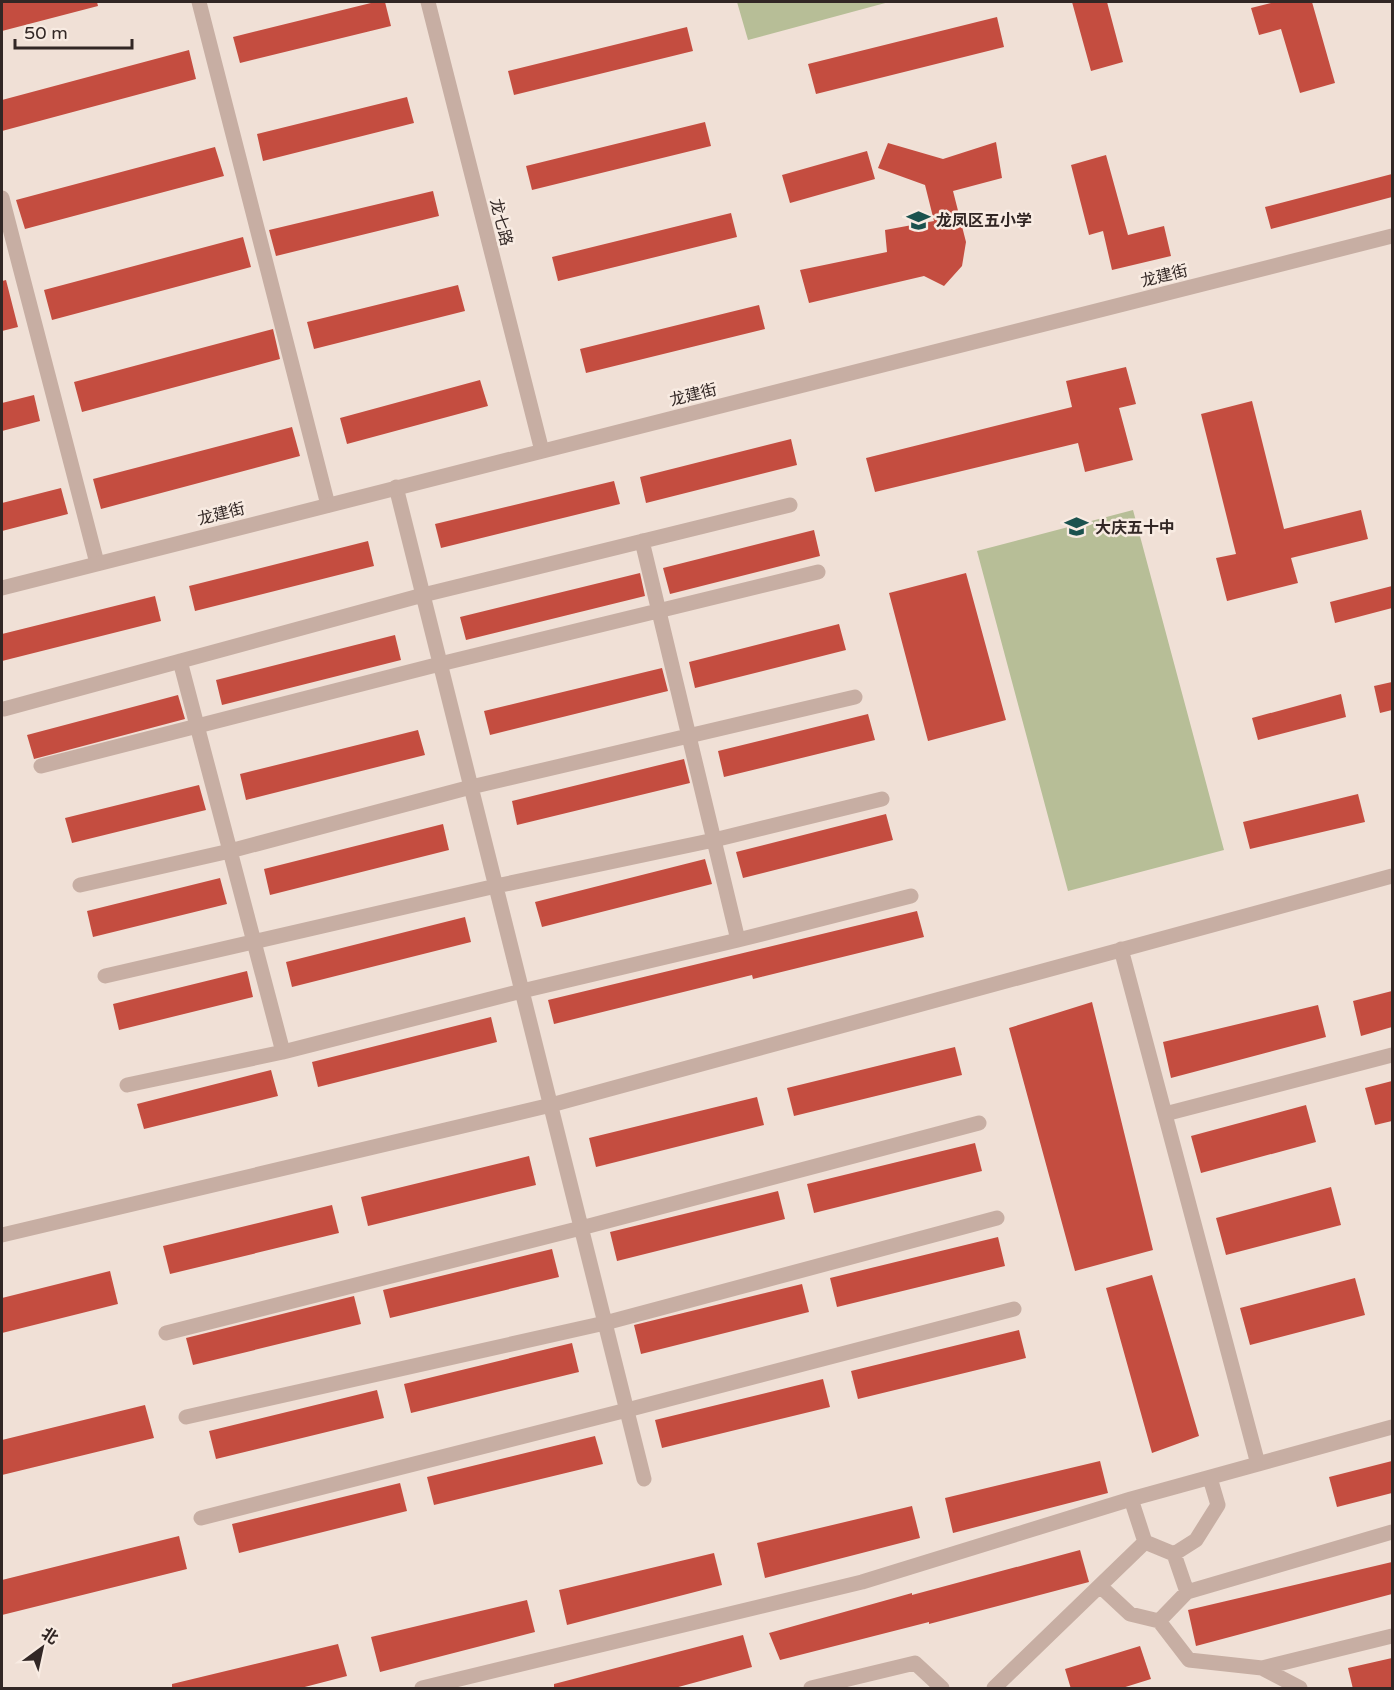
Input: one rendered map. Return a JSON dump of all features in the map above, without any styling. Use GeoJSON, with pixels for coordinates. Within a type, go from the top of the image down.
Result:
{"type":"FeatureCollection","features":[{"type":"Feature","properties":{"kind":"street"},"geometry":{"type":"LineString","coordinates":[[199,2],[328,505]]}},
{"type":"Feature","properties":{"kind":"street","name":"龙七路"},"geometry":{"type":"LineString","coordinates":[[428,2],[542,451]]}},
{"type":"Feature","properties":{"kind":"street"},"geometry":{"type":"LineString","coordinates":[[2,198],[97,563]]}},
{"type":"Feature","properties":{"kind":"street","name":"龙建街"},"geometry":{"type":"LineString","coordinates":[[2,588],[1392,236]]}},
{"type":"Feature","properties":{"kind":"street"},"geometry":{"type":"LineString","coordinates":[[396,488],[644,1479]]}},
{"type":"Feature","properties":{"kind":"street"},"geometry":{"type":"LineString","coordinates":[[4,709],[423,595],[790,505]]}},
{"type":"Feature","properties":{"kind":"street"},"geometry":{"type":"LineString","coordinates":[[642,541],[738,940]]}},
{"type":"Feature","properties":{"kind":"street"},"geometry":{"type":"LineString","coordinates":[[41,766],[440,664],[818,572]]}},
{"type":"Feature","properties":{"kind":"street"},"geometry":{"type":"LineString","coordinates":[[180,662],[283,1052]]}},
{"type":"Feature","properties":{"kind":"street"},"geometry":{"type":"LineString","coordinates":[[80,885],[230,851],[471,787],[855,697]]}},
{"type":"Feature","properties":{"kind":"street"},"geometry":{"type":"LineString","coordinates":[[105,976],[496,886],[714,840],[882,799]]}},
{"type":"Feature","properties":{"kind":"street"},"geometry":{"type":"LineString","coordinates":[[2,1235],[550,1105],[1392,876]]}},
{"type":"Feature","properties":{"kind":"street"},"geometry":{"type":"LineString","coordinates":[[127,1085],[283,1052],[911,896]]}},
{"type":"Feature","properties":{"kind":"street"},"geometry":{"type":"LineString","coordinates":[[1121,950],[1258,1464]]}},
{"type":"Feature","properties":{"kind":"street"},"geometry":{"type":"LineString","coordinates":[[1165,1114],[1392,1055]]}},
{"type":"Feature","properties":{"kind":"street"},"geometry":{"type":"LineString","coordinates":[[166,1333],[581,1228],[979,1123]]}},
{"type":"Feature","properties":{"kind":"street"},"geometry":{"type":"LineString","coordinates":[[186,1417],[605,1323],[997,1218]]}},
{"type":"Feature","properties":{"kind":"street"},"geometry":{"type":"LineString","coordinates":[[201,1518],[1014,1309]]}},
{"type":"Feature","properties":{"kind":"street"},"geometry":{"type":"LineString","coordinates":[[422,1689],[862,1582],[1131,1499],[1392,1427]]}},
{"type":"Feature","properties":{"kind":"street"},"geometry":{"type":"LineString","coordinates":[[1174,1554],[1196,1540],[1218,1505],[1210,1478]]}},
{"type":"Feature","properties":{"kind":"street"},"geometry":{"type":"LineString","coordinates":[[1131,1499],[1145,1542],[1174,1554],[1187,1592]]}},
{"type":"Feature","properties":{"kind":"street"},"geometry":{"type":"LineString","coordinates":[[1159,1621],[1187,1592],[1392,1532]]}},
{"type":"Feature","properties":{"kind":"street"},"geometry":{"type":"LineString","coordinates":[[994,1689],[1145,1542]]}},
{"type":"Feature","properties":{"kind":"street"},"geometry":{"type":"LineString","coordinates":[[1100,1586],[1130,1614],[1159,1621],[1189,1660],[1262,1668],[1392,1635]]}},
{"type":"Feature","properties":{"kind":"street"},"geometry":{"type":"LineString","coordinates":[[811,1689],[915,1663],[942,1689]]}},
{"type":"Feature","properties":{"kind":"street"},"geometry":{"type":"LineString","coordinates":[[1262,1668],[1300,1689]]}},
{"type":"Feature","properties":{"kind":"green space"},"geometry":{"type":"Polygon","coordinates":[[[737,2],[889,2],[748,40],[737,2]]]}},
{"type":"Feature","properties":{"kind":"green space"},"geometry":{"type":"Polygon","coordinates":[[[1133,510],[1224,850],[1068,891],[977,551],[1133,510]]]}},
{"type":"Feature","properties":{"kind":"building"},"geometry":{"type":"Polygon","coordinates":[[[2,2],[97,2],[98,6],[2,31],[2,2]]]}},
{"type":"Feature","properties":{"kind":"building"},"geometry":{"type":"Polygon","coordinates":[[[375,2],[385,2],[391,26],[240,63],[233,37],[375,2]]]}},
{"type":"Feature","properties":{"kind":"building"},"geometry":{"type":"Polygon","coordinates":[[[1072,2],[1107,2],[1123,62],[1091,71],[1072,2]]]}},
{"type":"Feature","properties":{"kind":"building"},"geometry":{"type":"Polygon","coordinates":[[[1275,2],[1312,2],[1335,83],[1300,93],[1281,29],[1259,35],[1251,8],[1275,2]]]}},
{"type":"Feature","properties":{"kind":"building"},"geometry":{"type":"Polygon","coordinates":[[[997,17],[1004,47],[816,94],[808,64],[997,17]]]}},
{"type":"Feature","properties":{"kind":"building"},"geometry":{"type":"Polygon","coordinates":[[[687,27],[693,51],[514,95],[508,71],[687,27]]]}},
{"type":"Feature","properties":{"kind":"building"},"geometry":{"type":"Polygon","coordinates":[[[189,50],[196,79],[2,131],[2,100],[189,50]]]}},
{"type":"Feature","properties":{"kind":"building"},"geometry":{"type":"Polygon","coordinates":[[[407,97],[414,123],[263,161],[257,134],[407,97]]]}},
{"type":"Feature","properties":{"kind":"building"},"geometry":{"type":"Polygon","coordinates":[[[705,122],[711,146],[532,190],[526,166],[705,122]]]}},
{"type":"Feature","properties":{"kind":"building"},"geometry":{"type":"Polygon","coordinates":[[[996,142],[1002,178],[953,191],[966,242],[962,266],[944,286],[924,276],[809,303],[800,270],[887,252],[885,230],[934,221],[925,185],[878,168],[888,143],[943,159],[996,142]]]}},
{"type":"Feature","properties":{"kind":"building"},"geometry":{"type":"Polygon","coordinates":[[[215,147],[224,176],[25,229],[16,200],[215,147]]]}},
{"type":"Feature","properties":{"kind":"building"},"geometry":{"type":"Polygon","coordinates":[[[867,151],[875,179],[790,203],[782,175],[867,151]]]}},
{"type":"Feature","properties":{"kind":"building"},"geometry":{"type":"Polygon","coordinates":[[[1106,155],[1128,235],[1164,226],[1171,256],[1112,270],[1103,231],[1089,235],[1071,165],[1106,155]]]}},
{"type":"Feature","properties":{"kind":"building"},"geometry":{"type":"Polygon","coordinates":[[[1392,174],[1392,197],[1271,229],[1265,207],[1392,174]]]}},
{"type":"Feature","properties":{"kind":"building"},"geometry":{"type":"Polygon","coordinates":[[[433,191],[439,216],[276,256],[269,230],[433,191]]]}},
{"type":"Feature","properties":{"kind":"building"},"geometry":{"type":"Polygon","coordinates":[[[731,213],[737,237],[558,281],[552,257],[731,213]]]}},
{"type":"Feature","properties":{"kind":"building"},"geometry":{"type":"Polygon","coordinates":[[[243,237],[251,267],[52,320],[44,290],[243,237]]]}},
{"type":"Feature","properties":{"kind":"building"},"geometry":{"type":"Polygon","coordinates":[[[6,280],[18,327],[2,331],[2,281],[6,280]]]}},
{"type":"Feature","properties":{"kind":"building"},"geometry":{"type":"Polygon","coordinates":[[[458,285],[465,311],[314,349],[307,322],[458,285]]]}},
{"type":"Feature","properties":{"kind":"building"},"geometry":{"type":"Polygon","coordinates":[[[759,305],[765,329],[586,373],[580,349],[759,305]]]}},
{"type":"Feature","properties":{"kind":"building"},"geometry":{"type":"Polygon","coordinates":[[[273,329],[280,359],[82,412],[74,382],[273,329]]]}},
{"type":"Feature","properties":{"kind":"building"},"geometry":{"type":"Polygon","coordinates":[[[1126,367],[1136,404],[1119,408],[1133,460],[1085,472],[1078,443],[875,492],[866,458],[1072,407],[1066,381],[1126,367]]]}},
{"type":"Feature","properties":{"kind":"building"},"geometry":{"type":"Polygon","coordinates":[[[480,380],[488,406],[347,444],[340,418],[480,380]]]}},
{"type":"Feature","properties":{"kind":"building"},"geometry":{"type":"Polygon","coordinates":[[[34,395],[40,421],[2,431],[2,403],[34,395]]]}},
{"type":"Feature","properties":{"kind":"building"},"geometry":{"type":"Polygon","coordinates":[[[1252,401],[1284,529],[1361,510],[1368,539],[1291,558],[1298,583],[1227,601],[1216,558],[1236,554],[1201,414],[1252,401]]]}},
{"type":"Feature","properties":{"kind":"building"},"geometry":{"type":"Polygon","coordinates":[[[292,427],[300,456],[101,509],[93,479],[292,427]]]}},
{"type":"Feature","properties":{"kind":"building"},"geometry":{"type":"Polygon","coordinates":[[[791,439],[797,465],[646,503],[640,477],[791,439]]]}},
{"type":"Feature","properties":{"kind":"building"},"geometry":{"type":"Polygon","coordinates":[[[614,481],[620,504],[441,548],[435,524],[614,481]]]}},
{"type":"Feature","properties":{"kind":"building"},"geometry":{"type":"Polygon","coordinates":[[[61,488],[68,514],[2,531],[2,503],[61,488]]]}},
{"type":"Feature","properties":{"kind":"building"},"geometry":{"type":"Polygon","coordinates":[[[814,530],[820,556],[670,594],[663,568],[814,530]]]}},
{"type":"Feature","properties":{"kind":"building"},"geometry":{"type":"Polygon","coordinates":[[[368,541],[374,566],[195,611],[189,586],[368,541]]]}},
{"type":"Feature","properties":{"kind":"building"},"geometry":{"type":"Polygon","coordinates":[[[640,573],[645,596],[466,640],[460,617],[640,573]]]}},
{"type":"Feature","properties":{"kind":"building"},"geometry":{"type":"Polygon","coordinates":[[[966,573],[1006,720],[928,741],[889,593],[966,573]]]}},
{"type":"Feature","properties":{"kind":"building"},"geometry":{"type":"Polygon","coordinates":[[[1392,586],[1392,608],[1335,623],[1330,602],[1392,586]]]}},
{"type":"Feature","properties":{"kind":"building"},"geometry":{"type":"Polygon","coordinates":[[[155,596],[161,621],[2,661],[2,634],[155,596]]]}},
{"type":"Feature","properties":{"kind":"building"},"geometry":{"type":"Polygon","coordinates":[[[839,624],[846,650],[695,688],[689,662],[839,624]]]}},
{"type":"Feature","properties":{"kind":"building"},"geometry":{"type":"Polygon","coordinates":[[[395,635],[401,660],[222,705],[216,680],[395,635]]]}},
{"type":"Feature","properties":{"kind":"building"},"geometry":{"type":"Polygon","coordinates":[[[662,668],[668,691],[490,735],[484,711],[662,668]]]}},
{"type":"Feature","properties":{"kind":"building"},"geometry":{"type":"Polygon","coordinates":[[[1392,682],[1392,710],[1380,713],[1374,686],[1392,682]]]}},
{"type":"Feature","properties":{"kind":"building"},"geometry":{"type":"Polygon","coordinates":[[[1341,694],[1346,717],[1258,740],[1252,718],[1341,694]]]}},
{"type":"Feature","properties":{"kind":"building"},"geometry":{"type":"Polygon","coordinates":[[[178,695],[185,719],[34,759],[27,735],[178,695]]]}},
{"type":"Feature","properties":{"kind":"building"},"geometry":{"type":"Polygon","coordinates":[[[868,714],[875,740],[724,777],[718,751],[868,714]]]}},
{"type":"Feature","properties":{"kind":"building"},"geometry":{"type":"Polygon","coordinates":[[[418,730],[425,755],[246,800],[240,774],[418,730]]]}},
{"type":"Feature","properties":{"kind":"building"},"geometry":{"type":"Polygon","coordinates":[[[684,759],[690,783],[517,825],[512,801],[684,759]]]}},
{"type":"Feature","properties":{"kind":"building"},"geometry":{"type":"Polygon","coordinates":[[[199,785],[206,810],[72,843],[65,818],[199,785]]]}},
{"type":"Feature","properties":{"kind":"building"},"geometry":{"type":"Polygon","coordinates":[[[1358,794],[1365,822],[1250,849],[1243,822],[1358,794]]]}},
{"type":"Feature","properties":{"kind":"building"},"geometry":{"type":"Polygon","coordinates":[[[886,814],[893,840],[743,878],[736,852],[886,814]]]}},
{"type":"Feature","properties":{"kind":"building"},"geometry":{"type":"Polygon","coordinates":[[[443,824],[449,850],[270,895],[264,869],[443,824]]]}},
{"type":"Feature","properties":{"kind":"building"},"geometry":{"type":"Polygon","coordinates":[[[705,859],[712,884],[542,927],[535,902],[705,859]]]}},
{"type":"Feature","properties":{"kind":"building"},"geometry":{"type":"Polygon","coordinates":[[[220,878],[227,904],[93,937],[87,911],[220,878]]]}},
{"type":"Feature","properties":{"kind":"building"},"geometry":{"type":"Polygon","coordinates":[[[917,911],[924,937],[753,979],[752,975],[554,1024],[548,1000],[917,911]]]}},
{"type":"Feature","properties":{"kind":"building"},"geometry":{"type":"Polygon","coordinates":[[[465,917],[471,942],[292,987],[286,962],[465,917]]]}},
{"type":"Feature","properties":{"kind":"building"},"geometry":{"type":"Polygon","coordinates":[[[247,971],[253,997],[119,1030],[113,1004],[247,971]]]}},
{"type":"Feature","properties":{"kind":"building"},"geometry":{"type":"Polygon","coordinates":[[[1392,991],[1392,1027],[1361,1036],[1353,1001],[1392,991]]]}},
{"type":"Feature","properties":{"kind":"building"},"geometry":{"type":"Polygon","coordinates":[[[1092,1002],[1153,1250],[1075,1271],[1009,1028],[1092,1002]]]}},
{"type":"Feature","properties":{"kind":"building"},"geometry":{"type":"Polygon","coordinates":[[[1318,1005],[1326,1037],[1171,1078],[1163,1042],[1318,1005]]]}},
{"type":"Feature","properties":{"kind":"building"},"geometry":{"type":"Polygon","coordinates":[[[491,1017],[497,1042],[318,1087],[312,1062],[491,1017]]]}},
{"type":"Feature","properties":{"kind":"building"},"geometry":{"type":"Polygon","coordinates":[[[955,1047],[962,1075],[794,1116],[787,1088],[955,1047]]]}},
{"type":"Feature","properties":{"kind":"building"},"geometry":{"type":"Polygon","coordinates":[[[271,1070],[278,1096],[144,1129],[137,1104],[271,1070]]]}},
{"type":"Feature","properties":{"kind":"building"},"geometry":{"type":"Polygon","coordinates":[[[1392,1081],[1392,1121],[1375,1125],[1365,1088],[1392,1081]]]}},
{"type":"Feature","properties":{"kind":"building"},"geometry":{"type":"Polygon","coordinates":[[[757,1097],[764,1125],[596,1167],[589,1138],[757,1097]]]}},
{"type":"Feature","properties":{"kind":"building"},"geometry":{"type":"Polygon","coordinates":[[[1306,1105],[1316,1142],[1201,1173],[1191,1136],[1306,1105]]]}},
{"type":"Feature","properties":{"kind":"building"},"geometry":{"type":"Polygon","coordinates":[[[975,1143],[982,1171],[814,1213],[807,1184],[975,1143]]]}},
{"type":"Feature","properties":{"kind":"building"},"geometry":{"type":"Polygon","coordinates":[[[529,1156],[536,1185],[368,1226],[361,1197],[529,1156]]]}},
{"type":"Feature","properties":{"kind":"building"},"geometry":{"type":"Polygon","coordinates":[[[1331,1187],[1341,1225],[1226,1255],[1216,1218],[1331,1187]]]}},
{"type":"Feature","properties":{"kind":"building"},"geometry":{"type":"Polygon","coordinates":[[[778,1191],[785,1219],[617,1261],[610,1232],[778,1191]]]}},
{"type":"Feature","properties":{"kind":"building"},"geometry":{"type":"Polygon","coordinates":[[[332,1205],[339,1233],[170,1274],[163,1246],[332,1205]]]}},
{"type":"Feature","properties":{"kind":"building"},"geometry":{"type":"Polygon","coordinates":[[[998,1237],[1005,1266],[837,1307],[830,1278],[998,1237]]]}},
{"type":"Feature","properties":{"kind":"building"},"geometry":{"type":"Polygon","coordinates":[[[552,1249],[559,1277],[390,1318],[383,1290],[552,1249]]]}},
{"type":"Feature","properties":{"kind":"building"},"geometry":{"type":"Polygon","coordinates":[[[110,1271],[118,1304],[2,1333],[2,1298],[110,1271]]]}},
{"type":"Feature","properties":{"kind":"building"},"geometry":{"type":"Polygon","coordinates":[[[1152,1275],[1199,1436],[1152,1453],[1106,1288],[1152,1275]]]}},
{"type":"Feature","properties":{"kind":"building"},"geometry":{"type":"Polygon","coordinates":[[[1355,1278],[1365,1315],[1250,1345],[1240,1308],[1355,1278]]]}},
{"type":"Feature","properties":{"kind":"building"},"geometry":{"type":"Polygon","coordinates":[[[802,1284],[809,1312],[641,1354],[634,1325],[802,1284]]]}},
{"type":"Feature","properties":{"kind":"building"},"geometry":{"type":"Polygon","coordinates":[[[354,1296],[361,1324],[193,1365],[186,1338],[354,1296]]]}},
{"type":"Feature","properties":{"kind":"building"},"geometry":{"type":"Polygon","coordinates":[[[1019,1330],[1026,1358],[858,1399],[851,1371],[1019,1330]]]}},
{"type":"Feature","properties":{"kind":"building"},"geometry":{"type":"Polygon","coordinates":[[[572,1343],[579,1372],[411,1413],[404,1384],[572,1343]]]}},
{"type":"Feature","properties":{"kind":"building"},"geometry":{"type":"Polygon","coordinates":[[[823,1379],[830,1407],[662,1448],[655,1420],[823,1379]]]}},
{"type":"Feature","properties":{"kind":"building"},"geometry":{"type":"Polygon","coordinates":[[[377,1390],[384,1418],[216,1459],[209,1431],[377,1390]]]}},
{"type":"Feature","properties":{"kind":"building"},"geometry":{"type":"Polygon","coordinates":[[[145,1405],[154,1438],[2,1475],[2,1440],[145,1405]]]}},
{"type":"Feature","properties":{"kind":"building"},"geometry":{"type":"Polygon","coordinates":[[[595,1436],[603,1464],[434,1505],[427,1477],[595,1436]]]}},
{"type":"Feature","properties":{"kind":"building"},"geometry":{"type":"Polygon","coordinates":[[[1100,1461],[1108,1493],[953,1533],[945,1498],[1100,1461]]]}},
{"type":"Feature","properties":{"kind":"building"},"geometry":{"type":"Polygon","coordinates":[[[1392,1461],[1392,1493],[1337,1507],[1329,1477],[1392,1461]]]}},
{"type":"Feature","properties":{"kind":"building"},"geometry":{"type":"Polygon","coordinates":[[[400,1483],[407,1511],[239,1553],[232,1524],[400,1483]]]}},
{"type":"Feature","properties":{"kind":"building"},"geometry":{"type":"Polygon","coordinates":[[[912,1506],[920,1538],[765,1578],[757,1543],[912,1506]]]}},
{"type":"Feature","properties":{"kind":"building"},"geometry":{"type":"Polygon","coordinates":[[[179,1536],[187,1569],[2,1615],[2,1580],[179,1536]]]}},
{"type":"Feature","properties":{"kind":"building"},"geometry":{"type":"Polygon","coordinates":[[[1080,1550],[1089,1582],[780,1660],[769,1633],[912,1593],[912,1595],[1080,1550]]]}},
{"type":"Feature","properties":{"kind":"building"},"geometry":{"type":"Polygon","coordinates":[[[714,1553],[722,1585],[567,1625],[559,1590],[714,1553]]]}},
{"type":"Feature","properties":{"kind":"building"},"geometry":{"type":"Polygon","coordinates":[[[1392,1562],[1392,1594],[1196,1646],[1188,1610],[1392,1562]]]}},
{"type":"Feature","properties":{"kind":"building"},"geometry":{"type":"Polygon","coordinates":[[[527,1600],[535,1632],[380,1672],[371,1637],[527,1600]]]}},
{"type":"Feature","properties":{"kind":"building"},"geometry":{"type":"Polygon","coordinates":[[[743,1635],[752,1667],[671,1689],[554,1689],[554,1684],[743,1635]]]}},
{"type":"Feature","properties":{"kind":"building"},"geometry":{"type":"Polygon","coordinates":[[[338,1644],[347,1676],[297,1689],[172,1689],[172,1684],[338,1644]]]}},
{"type":"Feature","properties":{"kind":"building"},"geometry":{"type":"Polygon","coordinates":[[[1140,1646],[1151,1679],[1119,1689],[1071,1689],[1065,1669],[1140,1646]]]}},
{"type":"Feature","properties":{"kind":"building"},"geometry":{"type":"Polygon","coordinates":[[[1392,1658],[1392,1689],[1353,1689],[1348,1668],[1392,1658]]]}},
{"type":"Feature","properties":{"kind":"place","name":"龙凤区五小学"},"geometry":{"type":"Point","coordinates":[918,220]}},
{"type":"Feature","properties":{"kind":"place","name":"大庆五十中"},"geometry":{"type":"Point","coordinates":[1077,527]}}]}
